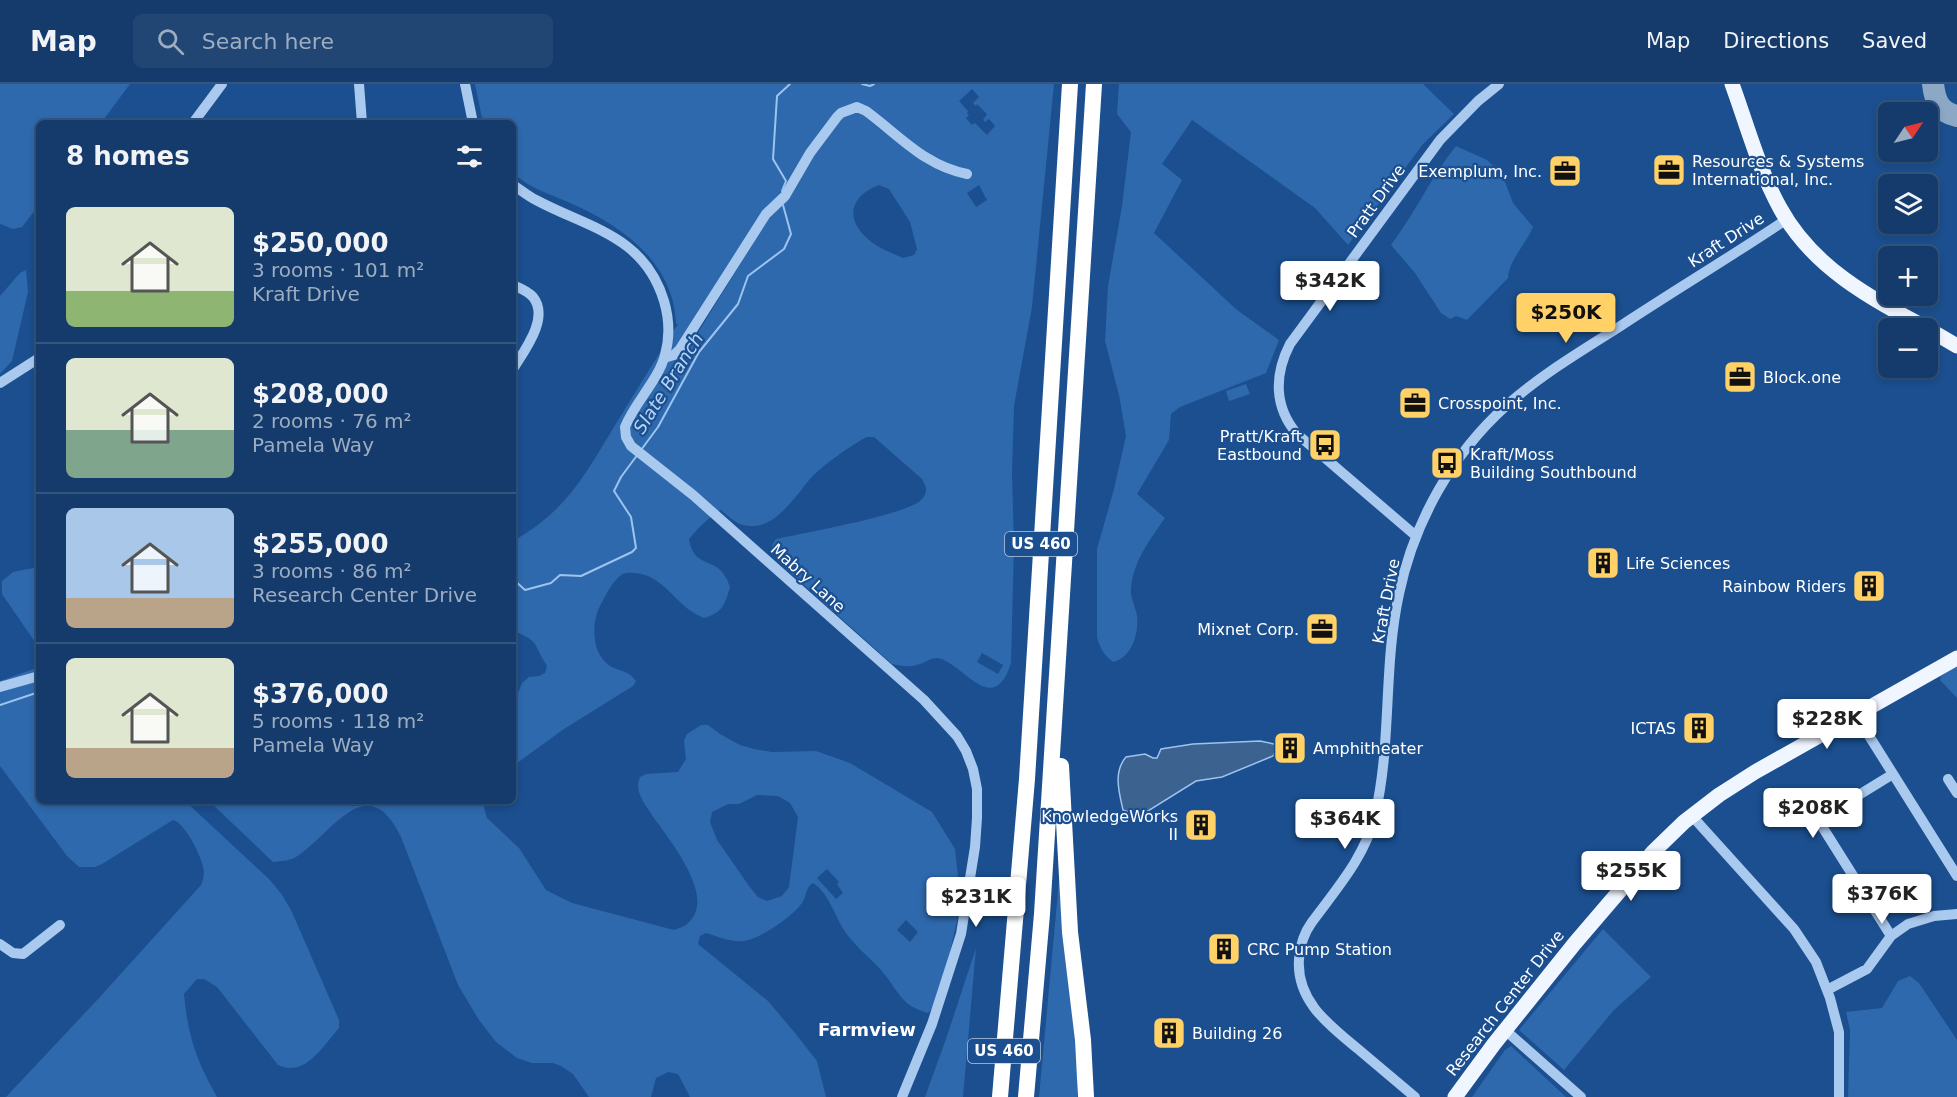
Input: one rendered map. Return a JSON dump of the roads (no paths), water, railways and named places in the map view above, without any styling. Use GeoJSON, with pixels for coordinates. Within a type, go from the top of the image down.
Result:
{"type":"FeatureCollection","features":[{"type":"Feature","properties":{"kind":"highway","name":"US 460"},"geometry":{"type":"LineString","coordinates":[[1000,1097],[1027,779],[1070,84]]}},
{"type":"Feature","properties":{"kind":"highway","name":"US 460"},"geometry":{"type":"LineString","coordinates":[[1026,1097],[1042,914],[1094,84]]}},
{"type":"Feature","properties":{"kind":"highway"},"geometry":{"type":"LineString","coordinates":[[1056,693],[1070,932],[1083,1040],[1086,1097]]}},
{"type":"Feature","properties":{"kind":"main road"},"geometry":{"type":"LineString","coordinates":[[1732,84],[1768,182],[1786,219],[1809,249],[1842,279],[1906,318]]}},
{"type":"Feature","properties":{"kind":"main road"},"geometry":{"type":"LineString","coordinates":[[1938,335],[1957,346]]}},
{"type":"Feature","properties":{"kind":"main road","name":"Research Center Drive"},"geometry":{"type":"LineString","coordinates":[[1455,1097],[1505,1030],[1662,842],[1692,816],[1737,783],[1957,658]]}},
{"type":"Feature","properties":{"kind":"street"},"geometry":{"type":"LineString","coordinates":[[195,120],[222,84]]}},
{"type":"Feature","properties":{"kind":"street"},"geometry":{"type":"LineString","coordinates":[[359,84],[362,120]]}},
{"type":"Feature","properties":{"kind":"street"},"geometry":{"type":"LineString","coordinates":[[465,84],[472,120]]}},
{"type":"Feature","properties":{"kind":"street","name":"Pratt Drive"},"geometry":{"type":"LineString","coordinates":[[1416,536],[1298,434],[1286,418],[1281,405],[1278,391],[1281,362],[1290,344],[1425,160],[1458,120],[1499,84]]}},
{"type":"Feature","properties":{"kind":"street"},"geometry":{"type":"LineString","coordinates":[[516,187],[534,199],[602,229],[622,242],[637,256],[653,276],[666,310],[668,328],[664,358],[674,355],[680,349],[766,214],[785,196],[810,153],[841,113],[857,107],[866,111],[923,157],[949,170],[967,174]]}},
{"type":"Feature","properties":{"kind":"street","name":"Kraft Drive"},"geometry":{"type":"LineString","coordinates":[[1414,1097],[1318,1014],[1303,990],[1298,968],[1300,946],[1306,930],[1353,866],[1373,823],[1382,771],[1393,624],[1401,585],[1416,536],[1431,503],[1455,464],[1479,434],[1507,405],[1545,375],[1584,349],[1786,219]]}},
{"type":"Feature","properties":{"kind":"street"},"geometry":{"type":"LineString","coordinates":[[516,286],[528,292],[535,299],[538,307],[538,324],[516,364]]}},
{"type":"Feature","properties":{"kind":"street","name":"Mabry Lane"},"geometry":{"type":"LineString","coordinates":[[664,358],[627,421],[625,433],[628,442],[693,495],[924,700],[957,736],[973,769],[977,789],[975,847],[961,934],[932,1024],[902,1097]]}},
{"type":"Feature","properties":{"kind":"street"},"geometry":{"type":"LineString","coordinates":[[0,383],[36,360]]}},
{"type":"Feature","properties":{"kind":"street"},"geometry":{"type":"LineString","coordinates":[[0,687],[36,677]]}},
{"type":"Feature","properties":{"kind":"street"},"geometry":{"type":"LineString","coordinates":[[1856,715],[1957,876]]}},
{"type":"Feature","properties":{"kind":"street"},"geometry":{"type":"LineString","coordinates":[[1891,936],[1818,820],[1893,774]]}},
{"type":"Feature","properties":{"kind":"street"},"geometry":{"type":"LineString","coordinates":[[1948,779],[1957,793]]}},
{"type":"Feature","properties":{"kind":"street"},"geometry":{"type":"LineString","coordinates":[[1692,816],[1799,936],[1816,962],[1839,1032],[1839,1097]]}},
{"type":"Feature","properties":{"kind":"street"},"geometry":{"type":"LineString","coordinates":[[1827,990],[1867,969],[1891,936],[1908,924],[1921,919],[1957,914]]}},
{"type":"Feature","properties":{"kind":"street"},"geometry":{"type":"LineString","coordinates":[[0,944],[14,953],[23,954],[60,925]]}},
{"type":"Feature","properties":{"kind":"street"},"geometry":{"type":"LineString","coordinates":[[1505,1030],[1581,1097]]}},
{"type":"Feature","properties":{"kind":"waterway","name":"Slate Branch"},"geometry":{"type":"LineString","coordinates":[[782,191],[786,181],[773,159],[777,96],[790,84]]}},
{"type":"Feature","properties":{"kind":"waterway","name":"Slate Branch"},"geometry":{"type":"LineString","coordinates":[[862,84],[870,86],[874,84]]}},
{"type":"Feature","properties":{"kind":"waterway","name":"Slate Branch"},"geometry":{"type":"LineString","coordinates":[[641,450],[658,427],[699,352],[738,304],[748,276],[784,249],[791,234],[783,205]]}},
{"type":"Feature","properties":{"kind":"waterway","name":"Slate Branch"},"geometry":{"type":"LineString","coordinates":[[516,582],[525,590],[551,583],[560,575],[581,576],[636,548],[631,517],[614,491],[638,454]]}},
{"type":"Feature","properties":{"kind":"waterway","name":"Slate Branch"},"geometry":{"type":"LineString","coordinates":[[0,705],[36,693]]}},
{"type":"Feature","properties":{"kind":"place","name":"Resources & Systems International, Inc."},"geometry":{"type":"Point","coordinates":[1669,170]}},
{"type":"Feature","properties":{"kind":"place","name":"Exemplum, Inc."},"geometry":{"type":"Point","coordinates":[1565,171]}},
{"type":"Feature","properties":{"kind":"place","name":"Block.one"},"geometry":{"type":"Point","coordinates":[1740,377]}},
{"type":"Feature","properties":{"kind":"place","name":"Crosspoint, Inc."},"geometry":{"type":"Point","coordinates":[1415,403]}},
{"type":"Feature","properties":{"kind":"place","name":"Pratt/Kraft Eastbound"},"geometry":{"type":"Point","coordinates":[1325,445]}},
{"type":"Feature","properties":{"kind":"place","name":"Kraft/Moss Building Southbound"},"geometry":{"type":"Point","coordinates":[1447,463]}},
{"type":"Feature","properties":{"kind":"place","name":"Life Sciences"},"geometry":{"type":"Point","coordinates":[1603,563]}},
{"type":"Feature","properties":{"kind":"place","name":"Rainbow Riders"},"geometry":{"type":"Point","coordinates":[1869,586]}},
{"type":"Feature","properties":{"kind":"place","name":"Mixnet Corp."},"geometry":{"type":"Point","coordinates":[1322,629]}},
{"type":"Feature","properties":{"kind":"place","name":"ICTAS"},"geometry":{"type":"Point","coordinates":[1699,728]}},
{"type":"Feature","properties":{"kind":"place","name":"Amphitheater"},"geometry":{"type":"Point","coordinates":[1290,748]}},
{"type":"Feature","properties":{"kind":"place","name":"KnowledgeWorks II"},"geometry":{"type":"Point","coordinates":[1201,825]}},
{"type":"Feature","properties":{"kind":"place","name":"CRC Pump Station"},"geometry":{"type":"Point","coordinates":[1224,949]}},
{"type":"Feature","properties":{"kind":"place","name":"Building 26"},"geometry":{"type":"Point","coordinates":[1169,1033]}},
{"type":"Feature","properties":{"kind":"district","name":"Farmview"},"geometry":{"type":"Point","coordinates":[867,1029]}}]}
